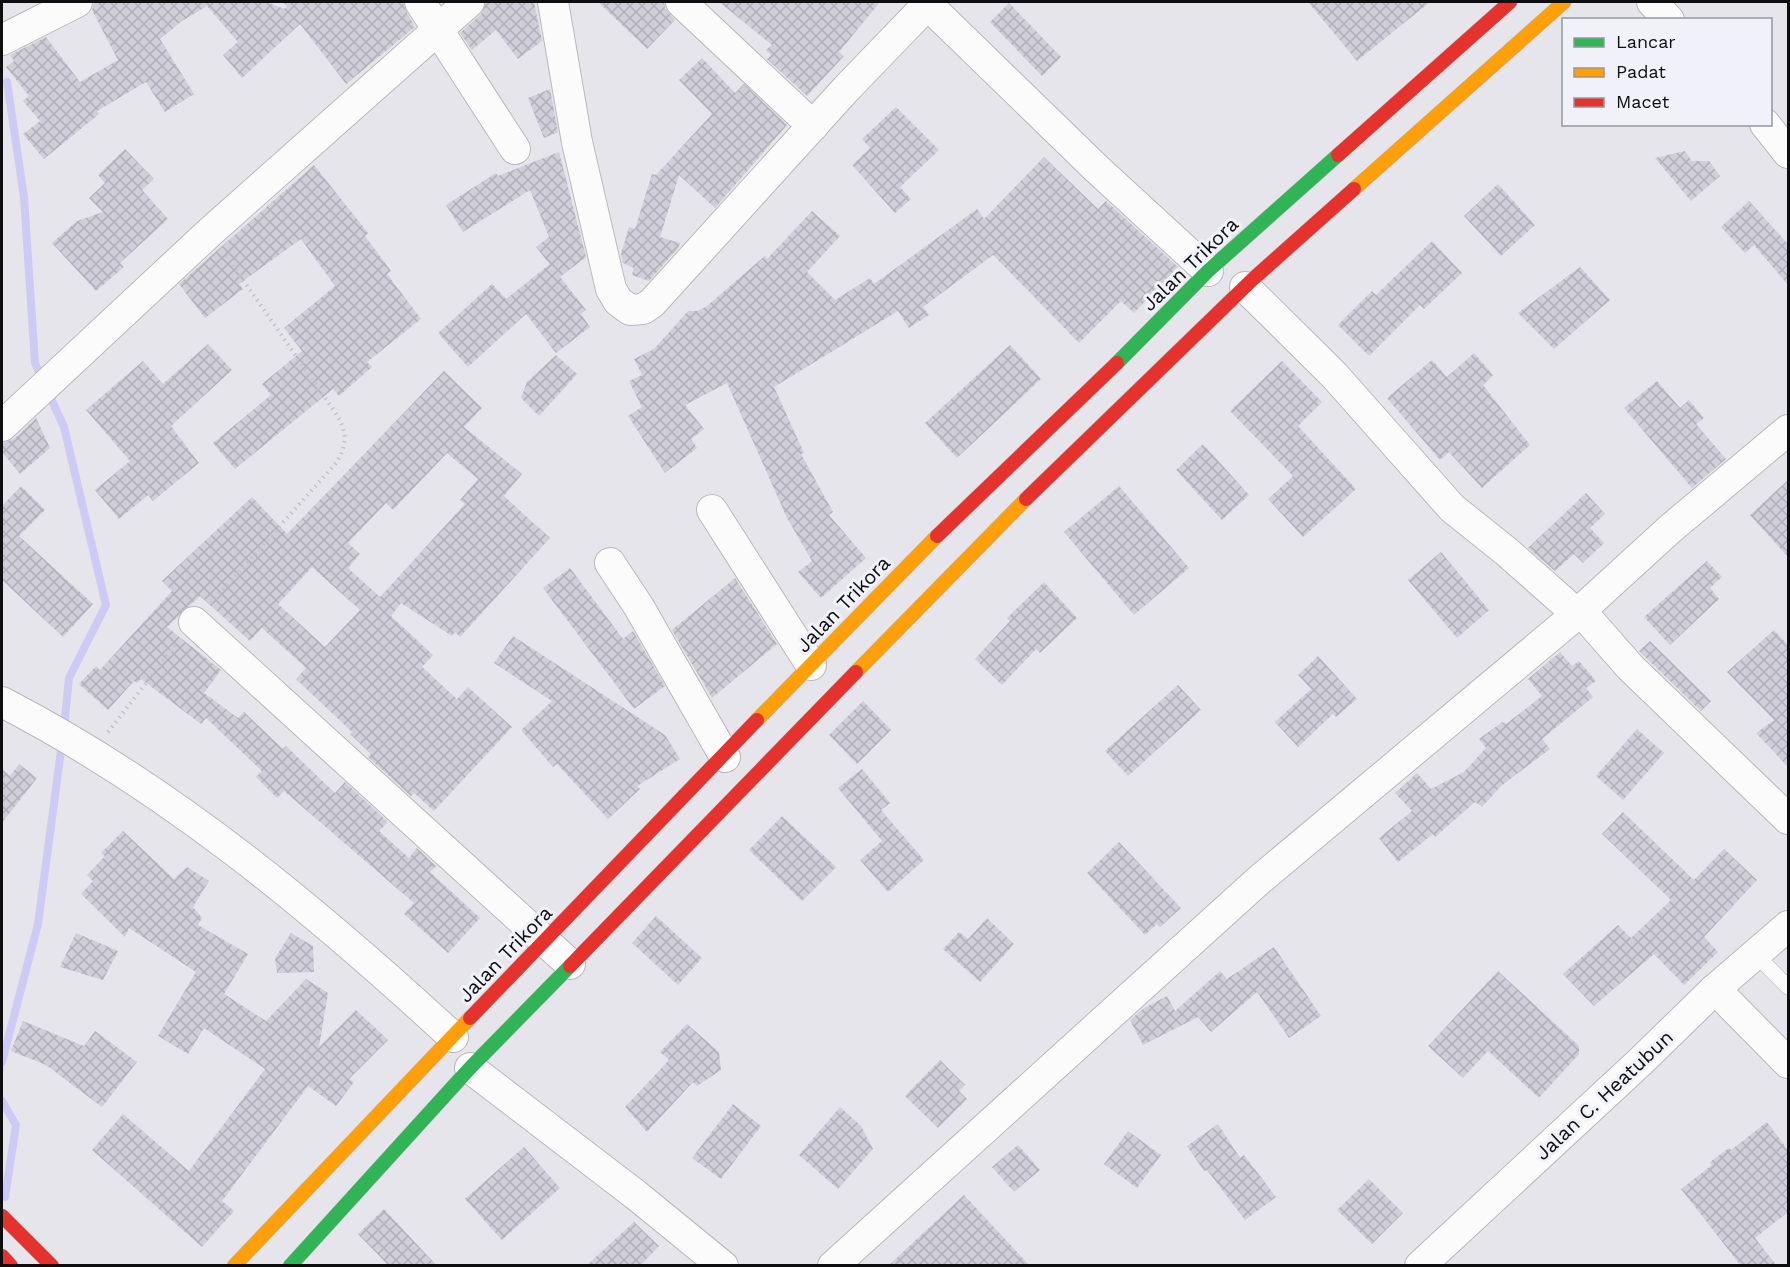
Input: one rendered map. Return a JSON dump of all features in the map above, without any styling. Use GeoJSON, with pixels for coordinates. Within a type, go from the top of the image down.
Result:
{"type":"FeatureCollection","features":[{"type":"Feature","properties":{"kind":"main road","name":"Jalan Trikora"},"geometry":{"type":"LineString","coordinates":[[234,1266],[545,939],[725,757],[923,550],[1093,387],[1208,271],[1510,2]]}},
{"type":"Feature","properties":{"kind":"main road"},"geometry":{"type":"LineString","coordinates":[[290,1266],[470,1068],[997,527],[1245,287],[1564,2]]}},
{"type":"Feature","properties":{"kind":"main road"},"geometry":{"type":"LineString","coordinates":[[2,1216],[52,1266]]}},
{"type":"Feature","properties":{"kind":"main road"},"geometry":{"type":"LineString","coordinates":[[2,1256],[11,1266]]}},
{"type":"Feature","properties":{"kind":"street"},"geometry":{"type":"LineString","coordinates":[[2,40],[77,2]]}},
{"type":"Feature","properties":{"kind":"street"},"geometry":{"type":"LineString","coordinates":[[420,2],[440,29],[515,149]]}},
{"type":"Feature","properties":{"kind":"street"},"geometry":{"type":"LineString","coordinates":[[2,426],[210,232],[469,2]]}},
{"type":"Feature","properties":{"kind":"street"},"geometry":{"type":"LineString","coordinates":[[553,2],[577,142],[604,269],[618,301],[630,310],[643,309],[652,303],[927,3],[1097,169],[1208,271]]}},
{"type":"Feature","properties":{"kind":"street"},"geometry":{"type":"LineString","coordinates":[[681,2],[813,126]]}},
{"type":"Feature","properties":{"kind":"street"},"geometry":{"type":"LineString","coordinates":[[1652,2],[1667,18]]}},
{"type":"Feature","properties":{"kind":"street"},"geometry":{"type":"LineString","coordinates":[[1767,126],[1788,153]]}},
{"type":"Feature","properties":{"kind":"street"},"geometry":{"type":"LineString","coordinates":[[1245,287],[1334,375],[1452,508],[1578,612],[1630,667],[1788,819]]}},
{"type":"Feature","properties":{"kind":"street"},"geometry":{"type":"LineString","coordinates":[[833,1266],[1258,881],[1578,612],[1670,529],[1788,430]]}},
{"type":"Feature","properties":{"kind":"street"},"geometry":{"type":"LineString","coordinates":[[712,510],[811,665]]}},
{"type":"Feature","properties":{"kind":"street"},"geometry":{"type":"LineString","coordinates":[[610,563],[639,607],[725,757]]}},
{"type":"Feature","properties":{"kind":"street"},"geometry":{"type":"LineString","coordinates":[[194,622],[570,964]]}},
{"type":"Feature","properties":{"kind":"street"},"geometry":{"type":"LineString","coordinates":[[2,702],[93,752],[190,817],[375,965],[453,1037]]}},
{"type":"Feature","properties":{"kind":"street","name":"Jalan C. Heatubun"},"geometry":{"type":"LineString","coordinates":[[1420,1266],[1641,1062],[1715,989],[1757,956],[1788,926]]}},
{"type":"Feature","properties":{"kind":"street"},"geometry":{"type":"LineString","coordinates":[[1715,989],[1788,1063]]}},
{"type":"Feature","properties":{"kind":"street"},"geometry":{"type":"LineString","coordinates":[[470,1068],[636,1195],[723,1266]]}},
{"type":"Feature","properties":{"kind":"lane"},"geometry":{"type":"LineString","coordinates":[[1757,956],[1788,987]]}},
{"type":"Feature","properties":{"kind":"path"},"geometry":{"type":"LineString","coordinates":[[93,752],[194,622],[251,555],[337,462],[347,440],[340,421],[312,377],[210,232]]}},
{"type":"Feature","properties":{"kind":"building"},"geometry":{"type":"Polygon","coordinates":[[[94,2],[267,2],[284,9],[287,7],[283,2],[403,2],[415,27],[346,84],[300,24],[242,78],[223,55],[238,42],[207,6],[182,21],[160,39],[194,94],[165,112],[146,82],[97,111],[99,114],[44,159],[23,134],[40,121],[23,101],[29,96],[6,67],[14,61],[10,55],[46,37],[80,82],[118,60],[92,10],[94,2]]]}},
{"type":"Feature","properties":{"kind":"building"},"geometry":{"type":"Polygon","coordinates":[[[486,2],[534,2],[542,41],[518,59],[496,30],[472,50],[460,33],[481,14],[486,2]]]}},
{"type":"Feature","properties":{"kind":"building"},"geometry":{"type":"Polygon","coordinates":[[[598,2],[664,2],[665,8],[675,20],[647,49],[598,2]]]}},
{"type":"Feature","properties":{"kind":"building"},"geometry":{"type":"Polygon","coordinates":[[[719,2],[880,2],[839,52],[844,56],[807,96],[767,59],[771,55],[766,50],[772,45],[719,2]]]}},
{"type":"Feature","properties":{"kind":"building"},"geometry":{"type":"Polygon","coordinates":[[[1308,2],[1430,2],[1357,61],[1308,2]]]}},
{"type":"Feature","properties":{"kind":"building"},"geometry":{"type":"Polygon","coordinates":[[[1009,3],[1061,57],[1042,76],[990,22],[1009,3]]]}},
{"type":"Feature","properties":{"kind":"building"},"geometry":{"type":"Polygon","coordinates":[[[702,58],[735,93],[744,84],[787,125],[715,208],[679,175],[660,237],[680,243],[649,281],[632,275],[634,268],[623,263],[621,254],[629,227],[635,229],[652,174],[656,175],[712,114],[679,80],[702,58]]]}},
{"type":"Feature","properties":{"kind":"building"},"geometry":{"type":"Polygon","coordinates":[[[550,89],[558,132],[544,138],[528,98],[550,89]]]}},
{"type":"Feature","properties":{"kind":"building"},"geometry":{"type":"Polygon","coordinates":[[[896,107],[939,150],[900,187],[911,199],[895,213],[852,165],[870,148],[862,139],[896,107]]]}},
{"type":"Feature","properties":{"kind":"building"},"geometry":{"type":"Polygon","coordinates":[[[125,149],[154,179],[142,190],[168,219],[120,263],[124,267],[96,291],[52,243],[77,221],[103,212],[89,198],[105,183],[98,175],[125,149]]]}},
{"type":"Feature","properties":{"kind":"building"},"geometry":{"type":"Polygon","coordinates":[[[1685,151],[1692,161],[1709,161],[1720,176],[1691,201],[1655,158],[1685,151]]]}},
{"type":"Feature","properties":{"kind":"building"},"geometry":{"type":"Polygon","coordinates":[[[559,152],[586,257],[560,277],[536,247],[549,237],[530,190],[463,232],[446,205],[496,173],[498,176],[559,152]]]}},
{"type":"Feature","properties":{"kind":"building"},"geometry":{"type":"Polygon","coordinates":[[[1044,157],[1098,209],[1106,201],[1178,267],[1134,313],[1121,301],[1079,343],[993,255],[923,307],[929,315],[909,328],[898,311],[774,387],[804,453],[801,454],[833,512],[829,515],[866,558],[821,598],[798,572],[812,561],[787,518],[727,383],[685,405],[704,429],[691,439],[697,448],[665,473],[628,416],[642,407],[629,381],[642,375],[634,359],[654,349],[688,311],[698,311],[707,306],[765,256],[767,259],[812,211],[840,236],[807,272],[835,300],[870,278],[874,284],[977,209],[984,219],[1044,157]]]}},
{"type":"Feature","properties":{"kind":"building"},"geometry":{"type":"Polygon","coordinates":[[[314,165],[368,233],[365,236],[391,271],[387,274],[421,319],[367,362],[372,367],[339,396],[333,389],[235,469],[213,443],[271,395],[262,384],[302,351],[284,328],[335,286],[301,239],[239,284],[243,289],[205,318],[179,284],[314,165]]]}},
{"type":"Feature","properties":{"kind":"building"},"geometry":{"type":"Polygon","coordinates":[[[1498,184],[1535,225],[1501,256],[1464,216],[1498,184]]]}},
{"type":"Feature","properties":{"kind":"building"},"geometry":{"type":"Polygon","coordinates":[[[1749,201],[1788,244],[1788,285],[1754,245],[1745,253],[1721,227],[1749,201]]]}},
{"type":"Feature","properties":{"kind":"building"},"geometry":{"type":"Polygon","coordinates":[[[1432,241],[1462,273],[1424,309],[1420,305],[1369,356],[1338,325],[1372,291],[1376,295],[1432,241]]]}},
{"type":"Feature","properties":{"kind":"building"},"geometry":{"type":"Polygon","coordinates":[[[550,264],[586,310],[581,314],[590,327],[556,353],[526,314],[468,367],[438,333],[492,284],[506,299],[550,264]]]}},
{"type":"Feature","properties":{"kind":"building"},"geometry":{"type":"Polygon","coordinates":[[[1580,267],[1610,300],[1554,349],[1518,313],[1580,267]]]}},
{"type":"Feature","properties":{"kind":"building"},"geometry":{"type":"Polygon","coordinates":[[[208,344],[232,370],[171,426],[199,463],[153,501],[148,495],[119,519],[95,490],[130,461],[86,410],[143,361],[163,384],[208,344]]]}},
{"type":"Feature","properties":{"kind":"building"},"geometry":{"type":"Polygon","coordinates":[[[1010,345],[1041,379],[957,458],[925,423],[1010,345]]]}},
{"type":"Feature","properties":{"kind":"building"},"geometry":{"type":"Polygon","coordinates":[[[1474,353],[1493,375],[1483,385],[1530,445],[1482,488],[1449,452],[1440,460],[1387,398],[1432,360],[1447,377],[1474,353]]]}},
{"type":"Feature","properties":{"kind":"building"},"geometry":{"type":"Polygon","coordinates":[[[556,355],[577,374],[539,416],[521,398],[527,382],[556,355]]]}},
{"type":"Feature","properties":{"kind":"building"},"geometry":{"type":"Polygon","coordinates":[[[1282,361],[1322,402],[1298,426],[1356,489],[1303,537],[1268,499],[1293,476],[1230,411],[1282,361]]]}},
{"type":"Feature","properties":{"kind":"building"},"geometry":{"type":"Polygon","coordinates":[[[444,371],[482,408],[464,427],[522,474],[504,496],[550,538],[460,637],[455,632],[452,636],[401,603],[391,616],[433,655],[422,667],[457,699],[468,687],[512,727],[434,811],[414,793],[411,796],[368,757],[371,754],[350,734],[352,732],[296,679],[306,668],[262,628],[250,641],[200,596],[167,627],[221,670],[204,693],[238,718],[244,712],[283,749],[286,746],[335,793],[345,782],[388,822],[379,831],[409,858],[417,848],[436,866],[430,872],[480,918],[448,953],[404,914],[414,903],[284,791],[277,798],[256,777],[262,771],[206,718],[201,724],[141,679],[137,683],[134,681],[108,710],[79,684],[96,666],[100,670],[172,591],[162,581],[252,497],[287,534],[444,371]],[[447,453],[393,510],[386,503],[348,543],[360,554],[348,568],[380,597],[465,504],[460,500],[478,479],[447,453]],[[312,567],[278,604],[325,647],[360,610],[312,567]]]}},
{"type":"Feature","properties":{"kind":"building"},"geometry":{"type":"Polygon","coordinates":[[[1657,381],[1680,408],[1689,400],[1704,418],[1696,424],[1726,459],[1692,488],[1624,408],[1657,381]]]}},
{"type":"Feature","properties":{"kind":"building"},"geometry":{"type":"Polygon","coordinates":[[[36,418],[50,448],[20,474],[2,452],[2,443],[14,439],[36,418]]]}},
{"type":"Feature","properties":{"kind":"building"},"geometry":{"type":"Polygon","coordinates":[[[1203,444],[1249,495],[1222,520],[1176,470],[1203,444]]]}},
{"type":"Feature","properties":{"kind":"building"},"geometry":{"type":"Polygon","coordinates":[[[1788,480],[1788,557],[1750,515],[1788,480]]]}},
{"type":"Feature","properties":{"kind":"building"},"geometry":{"type":"Polygon","coordinates":[[[21,486],[45,510],[19,536],[93,604],[63,637],[2,580],[2,506],[21,486]]]}},
{"type":"Feature","properties":{"kind":"building"},"geometry":{"type":"Polygon","coordinates":[[[1119,486],[1189,568],[1134,615],[1064,532],[1119,486]]]}},
{"type":"Feature","properties":{"kind":"building"},"geometry":{"type":"Polygon","coordinates":[[[1586,493],[1605,514],[1590,528],[1604,543],[1583,563],[1574,554],[1555,571],[1528,548],[1586,493]]]}},
{"type":"Feature","properties":{"kind":"building"},"geometry":{"type":"Polygon","coordinates":[[[1441,552],[1489,610],[1457,638],[1408,580],[1441,552]]]}},
{"type":"Feature","properties":{"kind":"building"},"geometry":{"type":"Polygon","coordinates":[[[1707,561],[1722,577],[1710,588],[1719,599],[1670,645],[1644,617],[1707,561]]]}},
{"type":"Feature","properties":{"kind":"building"},"geometry":{"type":"Polygon","coordinates":[[[570,568],[623,639],[633,631],[665,686],[634,709],[543,588],[570,568]]]}},
{"type":"Feature","properties":{"kind":"building"},"geometry":{"type":"Polygon","coordinates":[[[735,578],[777,644],[712,698],[672,630],[735,578]]]}},
{"type":"Feature","properties":{"kind":"building"},"geometry":{"type":"Polygon","coordinates":[[[1044,582],[1077,618],[1040,653],[1036,649],[1002,685],[975,659],[1010,621],[1007,618],[1044,582]]]}},
{"type":"Feature","properties":{"kind":"building"},"geometry":{"type":"Polygon","coordinates":[[[1774,630],[1788,645],[1788,767],[1756,733],[1774,720],[1727,672],[1774,630]]]}},
{"type":"Feature","properties":{"kind":"building"},"geometry":{"type":"Polygon","coordinates":[[[513,636],[665,735],[680,759],[637,786],[640,789],[608,819],[557,764],[553,767],[521,730],[552,701],[494,663],[513,636]]]}},
{"type":"Feature","properties":{"kind":"building"},"geometry":{"type":"Polygon","coordinates":[[[1650,641],[1711,701],[1701,711],[1639,651],[1650,641]]]}},
{"type":"Feature","properties":{"kind":"building"},"geometry":{"type":"Polygon","coordinates":[[[1560,652],[1572,666],[1579,661],[1596,681],[1586,688],[1593,697],[1542,739],[1550,749],[1501,786],[1482,807],[1475,802],[1435,837],[1433,834],[1398,862],[1379,838],[1412,811],[1395,793],[1417,773],[1431,789],[1464,772],[1486,748],[1479,739],[1502,722],[1506,724],[1542,696],[1528,679],[1560,652]]]}},
{"type":"Feature","properties":{"kind":"building"},"geometry":{"type":"Polygon","coordinates":[[[1318,656],[1357,699],[1336,717],[1333,714],[1298,747],[1275,722],[1311,689],[1298,675],[1318,656]]]}},
{"type":"Feature","properties":{"kind":"building"},"geometry":{"type":"Polygon","coordinates":[[[1178,685],[1201,710],[1128,776],[1105,751],[1178,685]]]}},
{"type":"Feature","properties":{"kind":"building"},"geometry":{"type":"Polygon","coordinates":[[[863,701],[891,730],[857,764],[829,735],[863,701]]]}},
{"type":"Feature","properties":{"kind":"building"},"geometry":{"type":"Polygon","coordinates":[[[1637,729],[1664,753],[1623,800],[1596,776],[1637,729]]]}},
{"type":"Feature","properties":{"kind":"building"},"geometry":{"type":"Polygon","coordinates":[[[19,764],[37,778],[2,823],[2,769],[10,776],[19,764]]]}},
{"type":"Feature","properties":{"kind":"building"},"geometry":{"type":"Polygon","coordinates":[[[862,769],[890,803],[881,810],[924,860],[888,892],[860,860],[882,841],[838,788],[862,769]]]}},
{"type":"Feature","properties":{"kind":"building"},"geometry":{"type":"Polygon","coordinates":[[[1623,812],[1694,880],[1724,849],[1757,880],[1704,937],[1718,952],[1684,985],[1654,954],[1594,1006],[1563,974],[1618,925],[1631,938],[1671,900],[1602,834],[1623,812]]]}},
{"type":"Feature","properties":{"kind":"building"},"geometry":{"type":"Polygon","coordinates":[[[782,816],[836,867],[802,901],[749,850],[782,816]]]}},
{"type":"Feature","properties":{"kind":"building"},"geometry":{"type":"Polygon","coordinates":[[[123,831],[174,879],[187,867],[209,881],[193,907],[202,918],[198,925],[248,954],[224,994],[266,1021],[306,979],[328,993],[319,1047],[356,1010],[388,1040],[349,1079],[354,1082],[336,1106],[308,1086],[222,1201],[234,1211],[202,1247],[92,1150],[123,1114],[189,1171],[265,1069],[204,1028],[188,1054],[158,1036],[196,972],[129,928],[125,937],[81,894],[93,881],[87,875],[105,856],[101,853],[123,831]]]}},
{"type":"Feature","properties":{"kind":"building"},"geometry":{"type":"Polygon","coordinates":[[[1119,842],[1181,908],[1160,927],[1157,924],[1145,935],[1087,873],[1119,842]]]}},
{"type":"Feature","properties":{"kind":"building"},"geometry":{"type":"Polygon","coordinates":[[[656,916],[702,958],[678,985],[632,943],[656,916]]]}},
{"type":"Feature","properties":{"kind":"building"},"geometry":{"type":"Polygon","coordinates":[[[987,918],[1014,944],[980,982],[943,949],[959,932],[968,939],[987,918]]]}},
{"type":"Feature","properties":{"kind":"building"},"geometry":{"type":"Polygon","coordinates":[[[76,933],[118,951],[103,980],[60,967],[76,933]]]}},
{"type":"Feature","properties":{"kind":"building"},"geometry":{"type":"Polygon","coordinates":[[[291,933],[313,946],[314,972],[277,973],[275,958],[291,933]]]}},
{"type":"Feature","properties":{"kind":"building"},"geometry":{"type":"Polygon","coordinates":[[[1274,947],[1321,1016],[1289,1038],[1257,992],[1211,1032],[1198,1017],[1143,1045],[1130,1020],[1144,1008],[1167,996],[1175,1011],[1220,971],[1227,979],[1274,947]]]}},
{"type":"Feature","properties":{"kind":"building"},"geometry":{"type":"Polygon","coordinates":[[[1498,971],[1579,1046],[1579,1054],[1539,1098],[1488,1051],[1463,1078],[1428,1046],[1498,971]]]}},
{"type":"Feature","properties":{"kind":"building"},"geometry":{"type":"Polygon","coordinates":[[[23,1021],[84,1046],[95,1031],[137,1062],[102,1107],[46,1065],[11,1051],[23,1021]]]}},
{"type":"Feature","properties":{"kind":"building"},"geometry":{"type":"Polygon","coordinates":[[[687,1024],[719,1052],[721,1070],[697,1086],[693,1082],[647,1132],[625,1107],[669,1060],[660,1052],[687,1024]]]}},
{"type":"Feature","properties":{"kind":"building"},"geometry":{"type":"Polygon","coordinates":[[[940,1060],[965,1085],[959,1091],[967,1099],[938,1128],[905,1096],[940,1060]]]}},
{"type":"Feature","properties":{"kind":"building"},"geometry":{"type":"Polygon","coordinates":[[[733,1104],[761,1126],[721,1179],[692,1158],[733,1104]]]}},
{"type":"Feature","properties":{"kind":"building"},"geometry":{"type":"Polygon","coordinates":[[[840,1107],[861,1126],[873,1149],[838,1189],[799,1155],[840,1107]]]}},
{"type":"Feature","properties":{"kind":"building"},"geometry":{"type":"Polygon","coordinates":[[[1767,1122],[1788,1150],[1788,1212],[1755,1238],[1777,1266],[1741,1266],[1681,1189],[1712,1165],[1710,1162],[1729,1148],[1731,1150],[1767,1122]]]}},
{"type":"Feature","properties":{"kind":"building"},"geometry":{"type":"Polygon","coordinates":[[[1218,1124],[1240,1158],[1244,1155],[1276,1197],[1245,1220],[1207,1170],[1204,1171],[1187,1146],[1218,1124]]]}},
{"type":"Feature","properties":{"kind":"building"},"geometry":{"type":"Polygon","coordinates":[[[1128,1131],[1161,1155],[1137,1188],[1104,1164],[1128,1131]]]}},
{"type":"Feature","properties":{"kind":"building"},"geometry":{"type":"Polygon","coordinates":[[[1018,1145],[1040,1170],[1014,1192],[992,1167],[1018,1145]]]}},
{"type":"Feature","properties":{"kind":"building"},"geometry":{"type":"Polygon","coordinates":[[[524,1147],[560,1188],[502,1240],[465,1199],[524,1147]]]}},
{"type":"Feature","properties":{"kind":"building"},"geometry":{"type":"Polygon","coordinates":[[[1369,1179],[1403,1213],[1372,1244],[1337,1210],[1369,1179]]]}},
{"type":"Feature","properties":{"kind":"building"},"geometry":{"type":"Polygon","coordinates":[[[964,1195],[1030,1266],[888,1266],[964,1195]]]}},
{"type":"Feature","properties":{"kind":"building"},"geometry":{"type":"Polygon","coordinates":[[[384,1209],[437,1266],[389,1266],[358,1234],[384,1209]]]}},
{"type":"Feature","properties":{"kind":"building"},"geometry":{"type":"Polygon","coordinates":[[[634,1222],[659,1246],[640,1266],[586,1266],[634,1222]]]}},
{"type":"Feature","properties":{"kind":"waterway"},"geometry":{"type":"LineString","coordinates":[[7,82],[24,197],[35,363],[43,381]]}},
{"type":"Feature","properties":{"kind":"waterway"},"geometry":{"type":"LineString","coordinates":[[48,392],[64,427],[106,605],[69,678],[64,728]]}},
{"type":"Feature","properties":{"kind":"waterway"},"geometry":{"type":"LineString","coordinates":[[2,1062],[38,924],[62,743]]}},
{"type":"Feature","properties":{"kind":"waterway"},"geometry":{"type":"LineString","coordinates":[[2,1101],[16,1125],[5,1197]]}},
{"type":"Feature","properties":{"kind":"traffic: fast"},"geometry":{"type":"LineString","coordinates":[[1117,363],[1208,271],[1338,155]]}},
{"type":"Feature","properties":{"kind":"traffic: fast"},"geometry":{"type":"LineString","coordinates":[[290,1266],[470,1068],[570,966]]}},
{"type":"Feature","properties":{"kind":"traffic: slow"},"geometry":{"type":"LineString","coordinates":[[1354,189],[1564,2]]}},
{"type":"Feature","properties":{"kind":"traffic: slow"},"geometry":{"type":"LineString","coordinates":[[856,672],[1026,499]]}},
{"type":"Feature","properties":{"kind":"traffic: slow"},"geometry":{"type":"LineString","coordinates":[[757,720],[937,536]]}},
{"type":"Feature","properties":{"kind":"traffic: slow"},"geometry":{"type":"LineString","coordinates":[[234,1266],[470,1018]]}},
{"type":"Feature","properties":{"kind":"traffic: jam"},"geometry":{"type":"LineString","coordinates":[[1338,155],[1510,2]]}},
{"type":"Feature","properties":{"kind":"traffic: jam"},"geometry":{"type":"LineString","coordinates":[[1026,499],[1253,279],[1354,189]]}},
{"type":"Feature","properties":{"kind":"traffic: jam"},"geometry":{"type":"LineString","coordinates":[[937,536],[1117,363]]}},
{"type":"Feature","properties":{"kind":"traffic: jam"},"geometry":{"type":"LineString","coordinates":[[570,966],[856,672]]}},
{"type":"Feature","properties":{"kind":"traffic: jam"},"geometry":{"type":"LineString","coordinates":[[470,1018],[757,720]]}},
{"type":"Feature","properties":{"kind":"traffic: jam"},"geometry":{"type":"LineString","coordinates":[[2,1216],[52,1266]]}},
{"type":"Feature","properties":{"kind":"traffic: jam"},"geometry":{"type":"LineString","coordinates":[[2,1256],[11,1266]]}}]}
